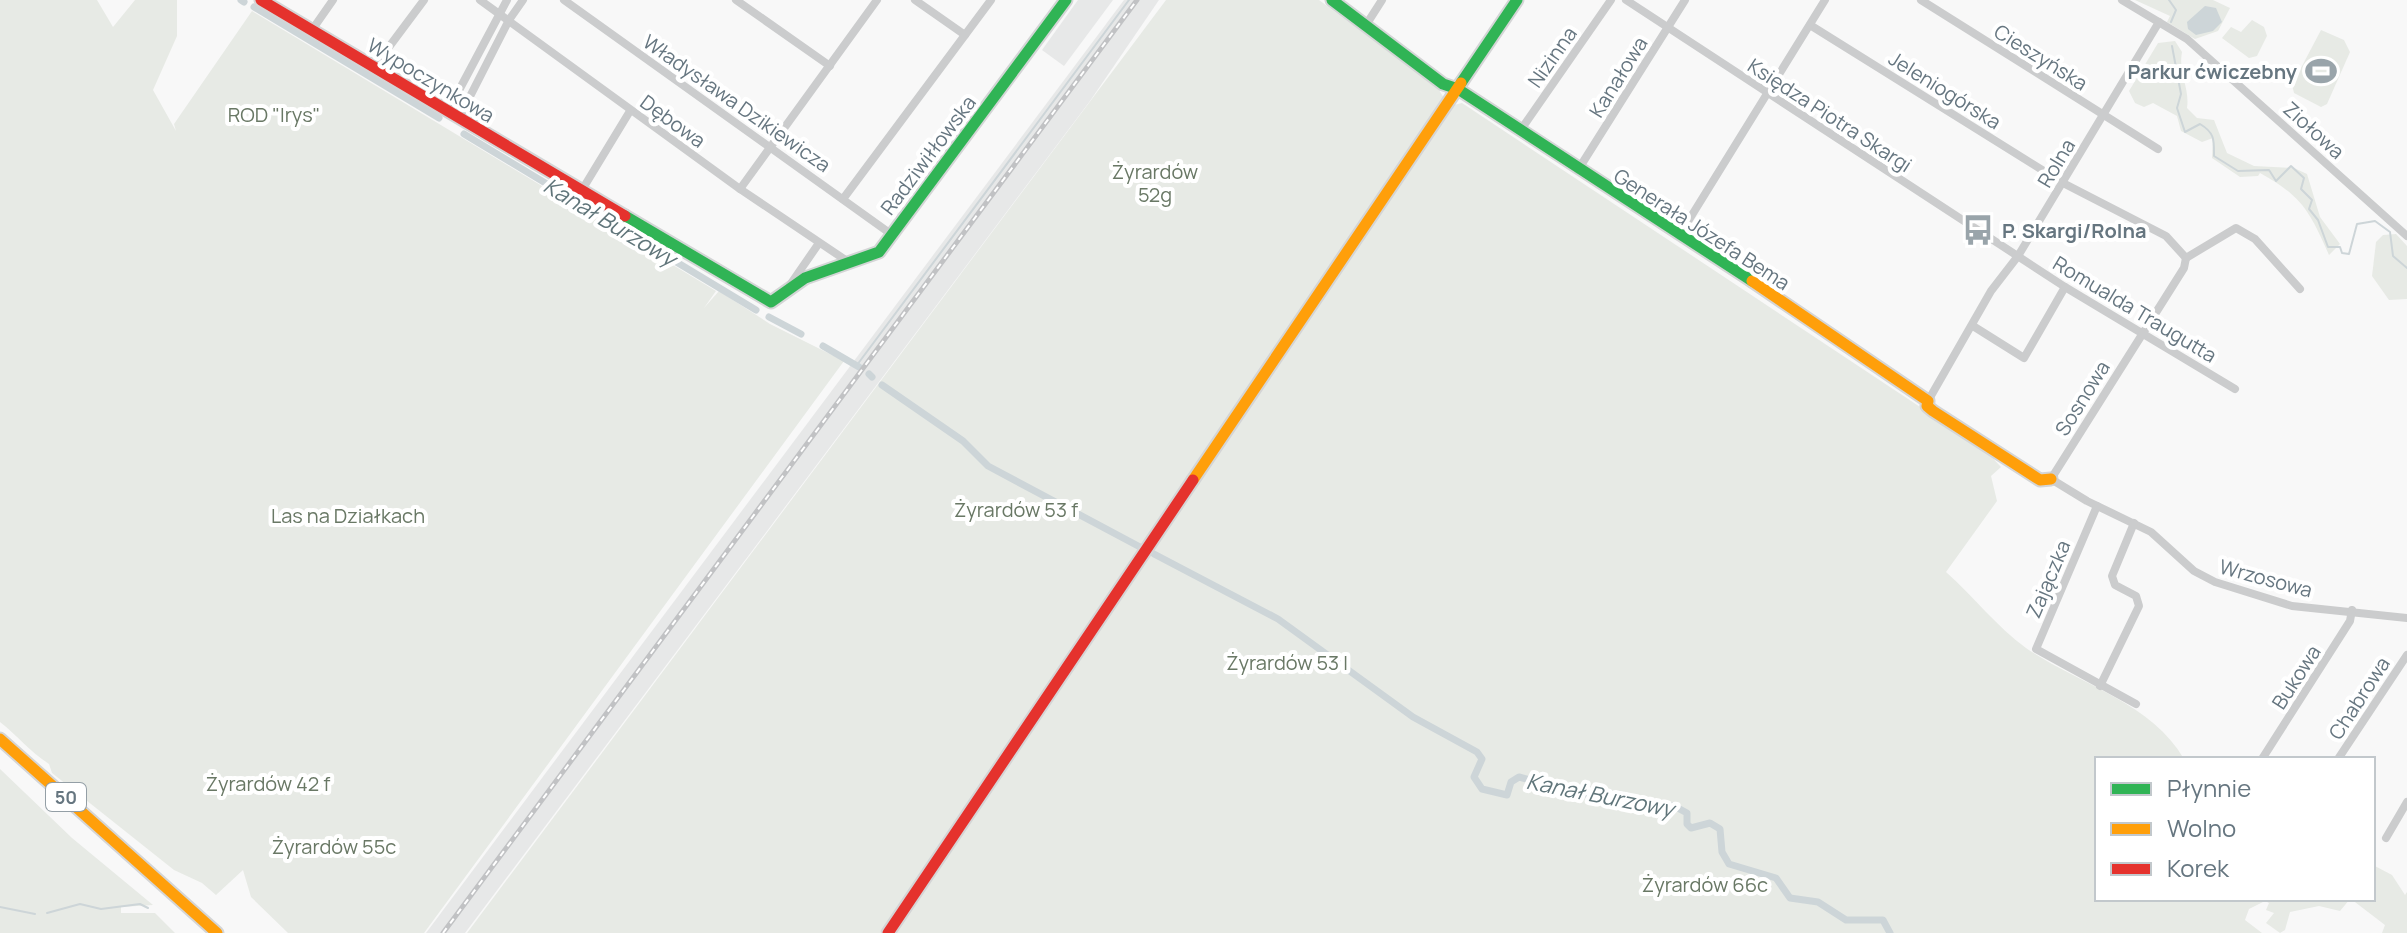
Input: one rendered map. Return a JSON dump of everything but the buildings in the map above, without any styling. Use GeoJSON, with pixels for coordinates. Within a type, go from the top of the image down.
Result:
{"type":"FeatureCollection","features":[{"type":"Feature","properties":{"kind":"street","name":"Wypoczynkowa"},"geometry":{"type":"LineString","coordinates":[[261,0],[771,302]]}},
{"type":"Feature","properties":{"kind":"street"},"geometry":{"type":"LineString","coordinates":[[312,30],[333,0]]}},
{"type":"Feature","properties":{"kind":"street"},"geometry":{"type":"LineString","coordinates":[[374,67],[424,0]]}},
{"type":"Feature","properties":{"kind":"street","name":"Dębowa"},"geometry":{"type":"LineString","coordinates":[[480,0],[630,111],[850,264]]}},
{"type":"Feature","properties":{"kind":"street"},"geometry":{"type":"LineString","coordinates":[[448,111],[507,0]]}},
{"type":"Feature","properties":{"kind":"street"},"geometry":{"type":"LineString","coordinates":[[459,118],[509,20],[523,0]]}},
{"type":"Feature","properties":{"kind":"street","name":"Władysława Dzikiewicza"},"geometry":{"type":"LineString","coordinates":[[564,0],[891,234]]}},
{"type":"Feature","properties":{"kind":"street"},"geometry":{"type":"LineString","coordinates":[[736,0],[830,66]]}},
{"type":"Feature","properties":{"kind":"street"},"geometry":{"type":"LineString","coordinates":[[740,189],[877,0]]}},
{"type":"Feature","properties":{"kind":"street"},"geometry":{"type":"LineString","coordinates":[[915,0],[965,35]]}},
{"type":"Feature","properties":{"kind":"street"},"geometry":{"type":"LineString","coordinates":[[843,199],[991,0]]}},
{"type":"Feature","properties":{"kind":"street","name":"Radziwiłłowska"},"geometry":{"type":"LineString","coordinates":[[771,302],[828,268],[850,264],[879,252],[1066,0]]}},
{"type":"Feature","properties":{"kind":"street","name":"Generała Józefa Bema"},"geometry":{"type":"LineString","coordinates":[[1332,0],[1436,80],[1458,89],[1869,358],[1928,401],[1927,406],[1933,411],[2040,480],[2051,479]]}},
{"type":"Feature","properties":{"kind":"street"},"geometry":{"type":"LineString","coordinates":[[1366,25],[1382,0]]}},
{"type":"Feature","properties":{"kind":"street"},"geometry":{"type":"LineString","coordinates":[[888,933],[1517,0]]}},
{"type":"Feature","properties":{"kind":"street","name":"Nizinna"},"geometry":{"type":"LineString","coordinates":[[1520,131],[1611,0]]}},
{"type":"Feature","properties":{"kind":"street","name":"Księdza Piotra Skargi"},"geometry":{"type":"LineString","coordinates":[[1626,0],[2018,256]]}},
{"type":"Feature","properties":{"kind":"street","name":"Kanałowa"},"geometry":{"type":"LineString","coordinates":[[1578,170],[1685,0]]}},
{"type":"Feature","properties":{"kind":"street"},"geometry":{"type":"LineString","coordinates":[[1679,236],[1825,0]]}},
{"type":"Feature","properties":{"kind":"street","name":"Cieszyńska"},"geometry":{"type":"LineString","coordinates":[[1921,0],[2158,149]]}},
{"type":"Feature","properties":{"kind":"street","name":"Ziołowa"},"geometry":{"type":"LineString","coordinates":[[2122,0],[2180,34],[2407,236]]}},
{"type":"Feature","properties":{"kind":"street","name":"Rolna"},"geometry":{"type":"LineString","coordinates":[[1928,401],[1991,291],[2018,256],[2162,23]]}},
{"type":"Feature","properties":{"kind":"street","name":"Jeleniogórska"},"geometry":{"type":"LineString","coordinates":[[1810,25],[2063,183],[2166,236],[2186,258]]}},
{"type":"Feature","properties":{"kind":"street"},"geometry":{"type":"LineString","coordinates":[[582,190],[630,111]]}},
{"type":"Feature","properties":{"kind":"street"},"geometry":{"type":"LineString","coordinates":[[2186,258],[2236,228],[2255,239],[2300,289]]}},
{"type":"Feature","properties":{"kind":"street","name":"Radziwiłłowska"},"geometry":{"type":"LineString","coordinates":[[787,290],[819,243]]}},
{"type":"Feature","properties":{"kind":"street","name":"Romualda Traugutta"},"geometry":{"type":"LineString","coordinates":[[2018,256],[2235,389]]}},
{"type":"Feature","properties":{"kind":"street","name":"Sosnowa"},"geometry":{"type":"LineString","coordinates":[[2051,479],[2184,268],[2186,258]]}},
{"type":"Feature","properties":{"kind":"street"},"geometry":{"type":"LineString","coordinates":[[1973,326],[2024,358],[2065,287]]}},
{"type":"Feature","properties":{"kind":"street","name":"Wrzosowa"},"geometry":{"type":"LineString","coordinates":[[2051,479],[2162,539],[2194,571],[2215,582],[2292,606],[2407,618]]}},
{"type":"Feature","properties":{"kind":"street","name":"Zajączka"},"geometry":{"type":"LineString","coordinates":[[2097,506],[2036,649],[2136,704]]}},
{"type":"Feature","properties":{"kind":"street"},"geometry":{"type":"LineString","coordinates":[[2100,686],[2139,606],[2136,596],[2115,585],[2112,576],[2134,523]]}},
{"type":"Feature","properties":{"kind":"street","name":"Bukowa"},"geometry":{"type":"LineString","coordinates":[[2263,757],[2350,621],[2352,610]]}},
{"type":"Feature","properties":{"kind":"street","name":"Chabrowa"},"geometry":{"type":"LineString","coordinates":[[2339,757],[2407,655]]}},
{"type":"Feature","properties":{"kind":"street","name":"50"},"geometry":{"type":"LineString","coordinates":[[0,739],[217,933]]}},
{"type":"Feature","properties":{"kind":"street"},"geometry":{"type":"LineString","coordinates":[[2386,838],[2407,802]]}},
{"type":"Feature","properties":{"kind":"street","name":"50"},"geometry":{"type":"LineString","coordinates":[[131,856],[165,878],[227,933]]}},
{"type":"Feature","properties":{"kind":"shaded area"},"geometry":{"type":"Polygon","coordinates":[[[1078,0],[1113,0],[1064,66],[1042,50],[1078,0]]]}},
{"type":"Feature","properties":{"kind":"shaded area"},"geometry":{"type":"Polygon","coordinates":[[[1124,0],[1159,0],[1090,101],[465,933],[426,933],[1124,0]]]}},
{"type":"Feature","properties":{"kind":"shaded area"},"geometry":{"type":"Polygon","coordinates":[[[2205,6],[2216,8],[2222,22],[2213,31],[2196,35],[2188,29],[2187,22],[2205,6]]]}},
{"type":"Feature","properties":{"kind":"green space","name":"Las na Działkach"},"geometry":{"type":"Polygon","coordinates":[[[0,0],[97,0],[113,27],[135,0],[177,0],[177,36],[153,90],[176,131],[174,124],[252,11],[716,291],[704,308],[719,291],[770,324],[844,361],[424,933],[288,933],[251,897],[243,870],[216,895],[202,883],[174,870],[52,773],[49,764],[0,722],[0,0]]]}},
{"type":"Feature","properties":{"kind":"green space"},"geometry":{"type":"Polygon","coordinates":[[[1166,0],[1319,0],[1437,87],[1444,98],[880,933],[467,933],[1166,0]]]}},
{"type":"Feature","properties":{"kind":"green space"},"geometry":{"type":"Polygon","coordinates":[[[2135,0],[2213,0],[2230,8],[2218,31],[2195,39],[2167,22],[2170,16],[2135,0]]]}},
{"type":"Feature","properties":{"kind":"green space"},"geometry":{"type":"Polygon","coordinates":[[[2252,20],[2264,27],[2267,36],[2257,56],[2249,58],[2222,38],[2231,27],[2241,32],[2252,20]]]}},
{"type":"Feature","properties":{"kind":"green space","name":"Parkur ćwiczebny"},"geometry":{"type":"Polygon","coordinates":[[[2321,30],[2344,40],[2350,52],[2327,104],[2321,107],[2294,93],[2292,85],[2321,30]]]}},
{"type":"Feature","properties":{"kind":"green space"},"geometry":{"type":"Polygon","coordinates":[[[2175,41],[2182,52],[2187,108],[2197,118],[2214,120],[2227,153],[2254,166],[2294,168],[2307,174],[2320,217],[2340,244],[2329,255],[2310,216],[2286,189],[2260,173],[2258,176],[2240,177],[2212,158],[2213,138],[2202,142],[2181,131],[2177,116],[2153,103],[2144,107],[2135,103],[2129,91],[2158,43],[2175,41]]]}},
{"type":"Feature","properties":{"kind":"green space"},"geometry":{"type":"Polygon","coordinates":[[[1462,103],[1985,450],[2001,467],[1991,476],[1997,501],[1946,572],[2015,640],[2046,661],[2133,708],[2170,739],[2183,757],[2095,757],[2095,901],[2265,901],[2249,909],[2245,920],[2262,933],[895,933],[1454,105],[1462,103]]]}},
{"type":"Feature","properties":{"kind":"green space"},"geometry":{"type":"Polygon","coordinates":[[[2396,234],[2407,246],[2407,299],[2389,300],[2372,276],[2376,242],[2383,235],[2396,234]]]}},
{"type":"Feature","properties":{"kind":"green space"},"geometry":{"type":"Polygon","coordinates":[[[0,769],[72,838],[153,905],[121,907],[121,913],[155,913],[175,933],[0,933],[0,769]]]}},
{"type":"Feature","properties":{"kind":"green space"},"geometry":{"type":"Polygon","coordinates":[[[2375,866],[2392,875],[2405,895],[2407,892],[2407,933],[2382,933],[2385,925],[2354,901],[2375,901],[2375,866]]]}},
{"type":"Feature","properties":{"kind":"green space"},"geometry":{"type":"Polygon","coordinates":[[[2265,901],[2348,901],[2340,911],[2319,906],[2290,912],[2285,930],[2280,933],[2266,923],[2274,913],[2266,910],[2269,903],[2265,901]]]}},
{"type":"Feature","properties":{"kind":"waterway"},"geometry":{"type":"LineString","coordinates":[[857,365],[1129,0]]}},
{"type":"Feature","properties":{"kind":"waterway"},"geometry":{"type":"LineString","coordinates":[[2169,0],[2176,10],[2171,22]]}},
{"type":"Feature","properties":{"kind":"waterway","name":"Kanał Burzowy"},"geometry":{"type":"LineString","coordinates":[[254,7],[439,118]]}},
{"type":"Feature","properties":{"kind":"waterway"},"geometry":{"type":"LineString","coordinates":[[2172,46],[2181,94],[2177,108],[2185,132],[2200,124],[2205,127],[2213,137],[2214,156],[2238,171],[2269,170],[2276,181],[2291,166],[2304,178],[2301,189],[2312,200],[2309,209],[2318,220],[2328,247],[2340,247],[2342,253],[2349,254],[2357,224],[2375,221],[2390,232],[2393,256],[2407,268]]}},
{"type":"Feature","properties":{"kind":"waterway","name":"Kanał Burzowy"},"geometry":{"type":"LineString","coordinates":[[464,134],[756,310]]}},
{"type":"Feature","properties":{"kind":"waterway","name":"Kanał Burzowy"},"geometry":{"type":"LineString","coordinates":[[769,317],[801,334]]}},
{"type":"Feature","properties":{"kind":"waterway","name":"Kanał Burzowy"},"geometry":{"type":"LineString","coordinates":[[823,346],[859,367]]}},
{"type":"Feature","properties":{"kind":"waterway","name":"Kanał Burzowy"},"geometry":{"type":"LineString","coordinates":[[869,374],[872,377]]}},
{"type":"Feature","properties":{"kind":"waterway","name":"Kanał Burzowy"},"geometry":{"type":"LineString","coordinates":[[882,385],[963,441],[988,466],[1140,547]]}},
{"type":"Feature","properties":{"kind":"waterway","name":"Kanał Burzowy"},"geometry":{"type":"LineString","coordinates":[[1154,554],[1278,619],[1413,717],[1477,752],[1482,759],[1474,777],[1482,789],[1507,795],[1511,782],[1519,777],[1614,801],[1674,806],[1687,813],[1687,824],[1691,828],[1710,823],[1720,829],[1722,852],[1729,864],[1776,878],[1790,898],[1818,902],[1846,920],[1883,920],[1890,933]]}},
{"type":"Feature","properties":{"kind":"waterway"},"geometry":{"type":"LineString","coordinates":[[47,913],[80,904],[101,909],[140,904],[148,908]]}},
{"type":"Feature","properties":{"kind":"waterway"},"geometry":{"type":"LineString","coordinates":[[0,907],[35,914]]}},
{"type":"Feature","properties":{"kind":"railway"},"geometry":{"type":"LineString","coordinates":[[443,933],[1137,0]]}},
{"type":"Feature","properties":{"kind":"traffic: fast"},"geometry":{"type":"LineString","coordinates":[[625,216],[771,302],[805,278],[879,252],[1066,0]]}},
{"type":"Feature","properties":{"kind":"traffic: fast"},"geometry":{"type":"LineString","coordinates":[[1332,0],[1443,84],[1458,89],[1752,281]]}},
{"type":"Feature","properties":{"kind":"traffic: fast"},"geometry":{"type":"LineString","coordinates":[[1461,83],[1517,0]]}},
{"type":"Feature","properties":{"kind":"traffic: slow"},"geometry":{"type":"LineString","coordinates":[[1193,480],[1461,83]]}},
{"type":"Feature","properties":{"kind":"traffic: slow"},"geometry":{"type":"LineString","coordinates":[[1752,281],[1928,401],[1927,406],[1933,411],[2040,480],[2051,479]]}},
{"type":"Feature","properties":{"kind":"traffic: slow"},"geometry":{"type":"LineString","coordinates":[[0,739],[217,933]]}},
{"type":"Feature","properties":{"kind":"traffic: jam"},"geometry":{"type":"LineString","coordinates":[[261,0],[625,216]]}},
{"type":"Feature","properties":{"kind":"traffic: jam"},"geometry":{"type":"LineString","coordinates":[[888,933],[1193,480]]}},
{"type":"Feature","properties":{"kind":"place","name":"Parkur ćwiczebny"},"geometry":{"type":"Point","coordinates":[2321,71]}},
{"type":"Feature","properties":{"kind":"place","name":"P. Skargi/Rolna"},"geometry":{"type":"Point","coordinates":[1978,230]}},
{"type":"Feature","properties":{"kind":"park label","name":"ROD \"Irys\""},"geometry":{"type":"Point","coordinates":[274,114]}},
{"type":"Feature","properties":{"kind":"park label","name":"Żyrardów 52g"},"geometry":{"type":"Point","coordinates":[1155,182]}},
{"type":"Feature","properties":{"kind":"park label","name":"Żyrardów 53 f"},"geometry":{"type":"Point","coordinates":[1016,509]}},
{"type":"Feature","properties":{"kind":"park label","name":"Żyrardów 53 l"},"geometry":{"type":"Point","coordinates":[1287,662]}},
{"type":"Feature","properties":{"kind":"park label","name":"Żyrardów 42 f"},"geometry":{"type":"Point","coordinates":[268,783]}},
{"type":"Feature","properties":{"kind":"park label","name":"Żyrardów 55c"},"geometry":{"type":"Point","coordinates":[334,846]}},
{"type":"Feature","properties":{"kind":"park label","name":"Żyrardów 66c"},"geometry":{"type":"Point","coordinates":[1705,884]}}]}
